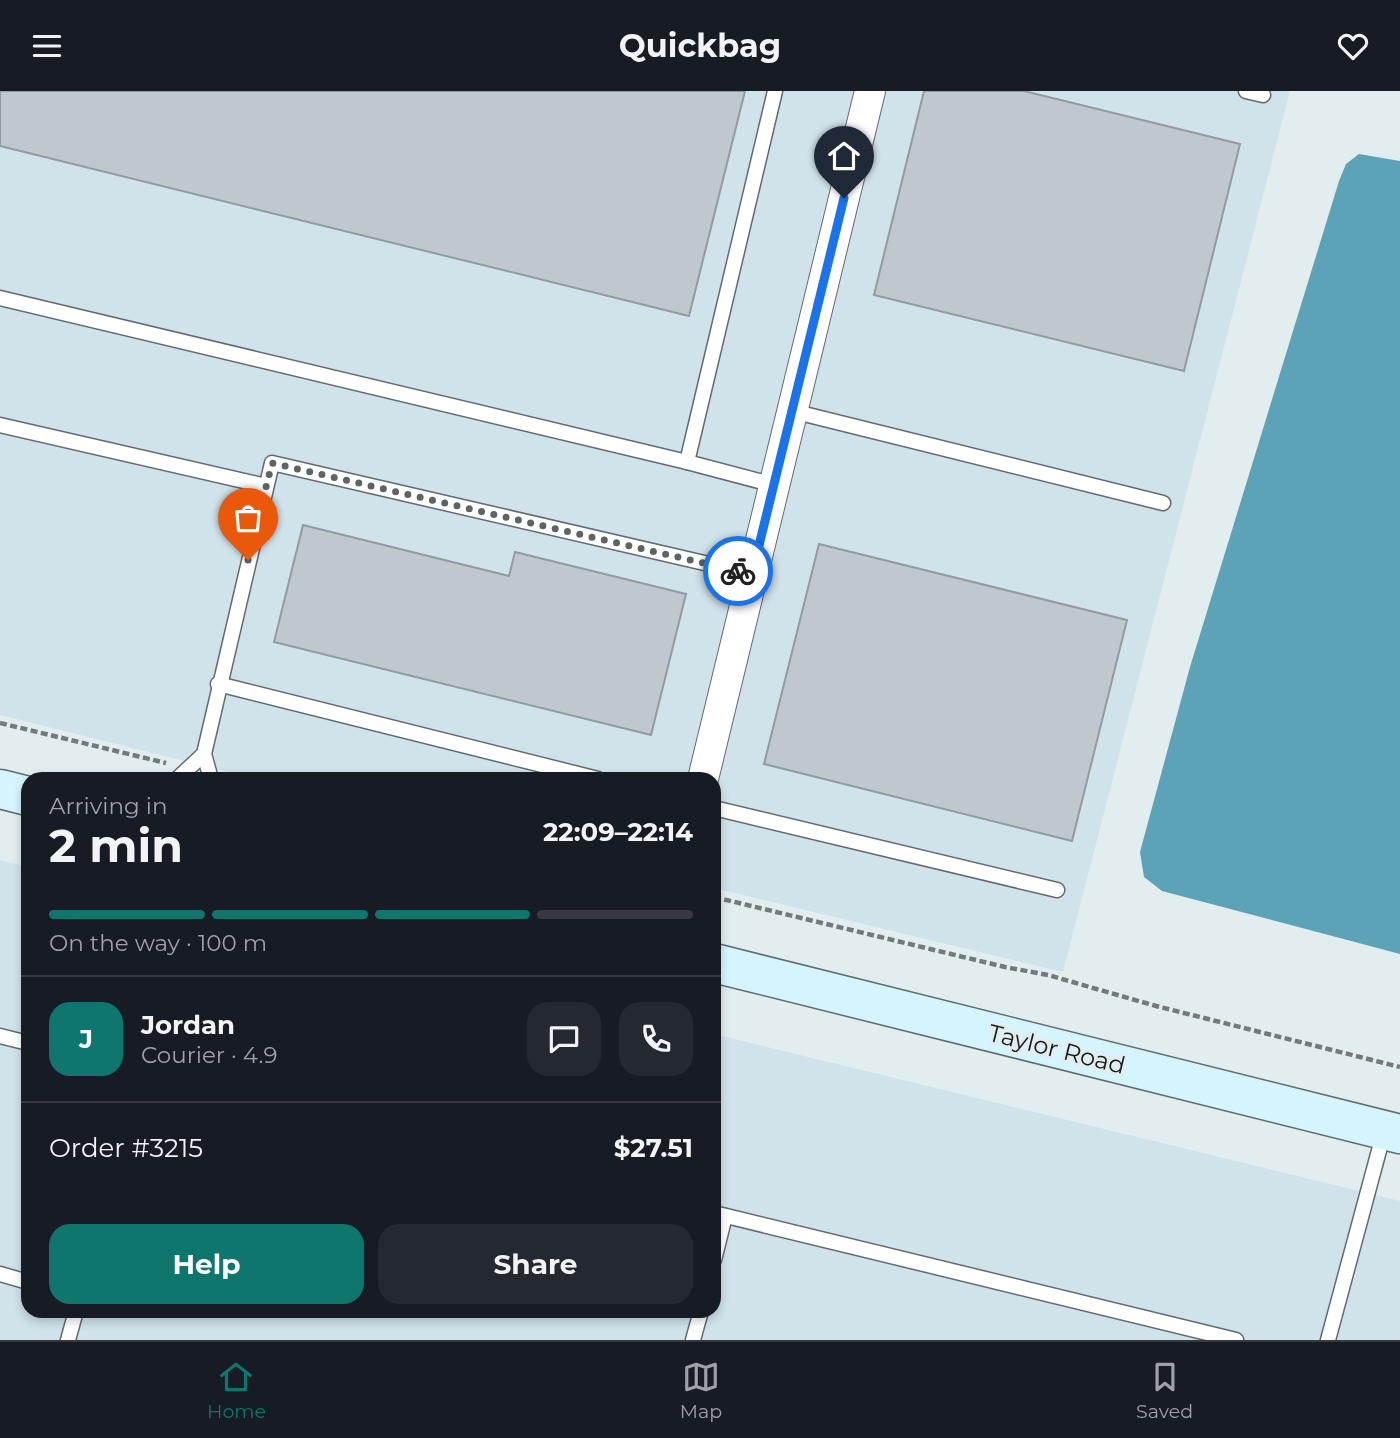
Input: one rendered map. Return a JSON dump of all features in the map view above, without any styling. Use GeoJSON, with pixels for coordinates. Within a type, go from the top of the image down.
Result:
{"type":"FeatureCollection","features":[{"type":"Feature","properties":{"kind":"main road"},"geometry":{"type":"LineString","coordinates":[[0,789],[21,794]]}},
{"type":"Feature","properties":{"kind":"main road","name":"Taylor Road"},"geometry":{"type":"LineString","coordinates":[[721,965],[1392,1132]]}},
{"type":"Feature","properties":{"kind":"street"},"geometry":{"type":"LineString","coordinates":[[705,772],[870,91]]}},
{"type":"Feature","properties":{"kind":"lane"},"geometry":{"type":"LineString","coordinates":[[687,462],[775,91]]}},
{"type":"Feature","properties":{"kind":"lane"},"geometry":{"type":"LineString","coordinates":[[1247,91],[1263,95]]}},
{"type":"Feature","properties":{"kind":"lane"},"geometry":{"type":"LineString","coordinates":[[0,299],[774,485]]}},
{"type":"Feature","properties":{"kind":"lane"},"geometry":{"type":"LineString","coordinates":[[792,411],[1163,503]]}},
{"type":"Feature","properties":{"kind":"lane"},"geometry":{"type":"LineString","coordinates":[[0,425],[266,486]]}},
{"type":"Feature","properties":{"kind":"lane"},"geometry":{"type":"LineString","coordinates":[[209,772],[204,754],[218,684],[272,463],[752,574]]}},
{"type":"Feature","properties":{"kind":"lane"},"geometry":{"type":"LineString","coordinates":[[218,684],[570,772]]}},
{"type":"Feature","properties":{"kind":"lane"},"geometry":{"type":"LineString","coordinates":[[184,772],[204,754]]}},
{"type":"Feature","properties":{"kind":"lane"},"geometry":{"type":"LineString","coordinates":[[721,809],[1057,890]]}},
{"type":"Feature","properties":{"kind":"lane"},"geometry":{"type":"LineString","coordinates":[[0,1036],[21,1041]]}},
{"type":"Feature","properties":{"kind":"lane"},"geometry":{"type":"LineString","coordinates":[[1328,1340],[1392,1132]]}},
{"type":"Feature","properties":{"kind":"lane"},"geometry":{"type":"LineString","coordinates":[[721,1215],[1236,1340]]}},
{"type":"Feature","properties":{"kind":"lane"},"geometry":{"type":"LineString","coordinates":[[0,1274],[21,1280]]}},
{"type":"Feature","properties":{"kind":"lane"},"geometry":{"type":"LineString","coordinates":[[68,1340],[74,1318]]}},
{"type":"Feature","properties":{"kind":"lane"},"geometry":{"type":"LineString","coordinates":[[694,1340],[699,1318]]}},
{"type":"Feature","properties":{"kind":"path"},"geometry":{"type":"LineString","coordinates":[[0,723],[175,772]]}},
{"type":"Feature","properties":{"kind":"path"},"geometry":{"type":"LineString","coordinates":[[721,899],[1048,975],[1156,1006],[1400,1067]]}},
{"type":"Feature","properties":{"kind":"shaded area"},"geometry":{"type":"Polygon","coordinates":[[[0,91],[1290,91],[1063,972],[721,890],[721,772],[229,772],[0,715],[0,91]]]}},
{"type":"Feature","properties":{"kind":"shaded area"},"geometry":{"type":"Polygon","coordinates":[[[0,860],[21,865],[21,1318],[721,1318],[721,1036],[1400,1201],[1400,1340],[0,1340],[0,860]]]}},
{"type":"Feature","properties":{"kind":"water"},"geometry":{"type":"Polygon","coordinates":[[[1359,154],[1400,161],[1400,954],[1162,891],[1144,877],[1140,852],[1190,667],[1339,181],[1346,164],[1359,154]]]}},
{"type":"Feature","properties":{"kind":"building"},"geometry":{"type":"Polygon","coordinates":[[[0,91],[745,91],[689,316],[0,146],[0,91]]]}},
{"type":"Feature","properties":{"kind":"building"},"geometry":{"type":"Polygon","coordinates":[[[924,91],[1024,91],[1240,144],[1184,371],[874,295],[924,91]]]}},
{"type":"Feature","properties":{"kind":"building"},"geometry":{"type":"Polygon","coordinates":[[[303,525],[509,576],[515,552],[686,594],[651,735],[274,642],[303,525]]]}},
{"type":"Feature","properties":{"kind":"building"},"geometry":{"type":"Polygon","coordinates":[[[819,544],[1127,620],[1072,841],[764,764],[819,544]]]}},
{"type":"Feature","properties":{"kind":"way so far"},"geometry":{"type":"LineString","coordinates":[[248,560],[272,463],[738,571]]}},
{"type":"Feature","properties":{"kind":"route"},"geometry":{"type":"LineString","coordinates":[[738,571],[752,574],[844,198]]}}]}
